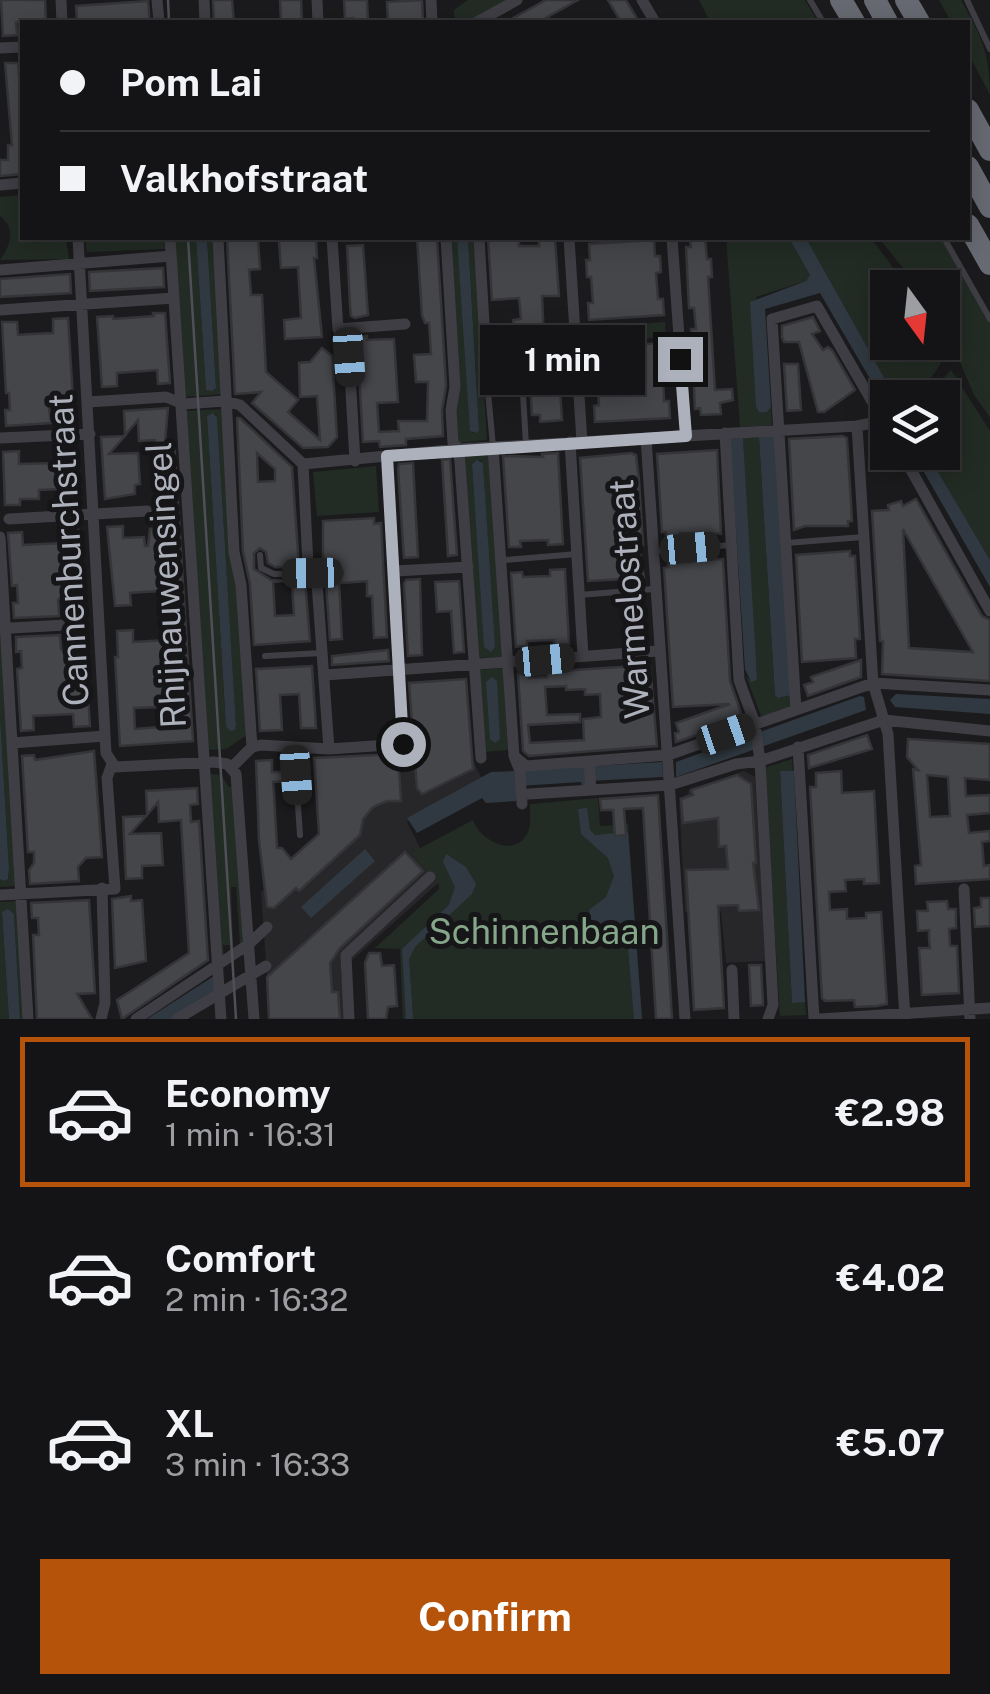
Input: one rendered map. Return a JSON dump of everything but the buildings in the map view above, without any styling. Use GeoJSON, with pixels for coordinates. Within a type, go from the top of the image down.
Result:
{"type":"FeatureCollection","features":[{"type":"Feature","properties":{"kind":"highway"},"geometry":{"type":"LineString","coordinates":[[970,114],[990,150]]}},
{"type":"Feature","properties":{"kind":"highway"},"geometry":{"type":"LineString","coordinates":[[970,171],[990,207]]}},
{"type":"Feature","properties":{"kind":"highway"},"geometry":{"type":"LineString","coordinates":[[970,229],[990,264]]}},
{"type":"Feature","properties":{"kind":"street"},"geometry":{"type":"LineString","coordinates":[[482,20],[517,0]]}},
{"type":"Feature","properties":{"kind":"street","name":"Cannenburchstraat"},"geometry":{"type":"LineString","coordinates":[[78,240],[106,754],[112,764],[107,778],[115,889],[102,888]]}},
{"type":"Feature","properties":{"kind":"street","name":"Rhijnauwensingel"},"geometry":{"type":"LineString","coordinates":[[170,240],[221,1019]]}},
{"type":"Feature","properties":{"kind":"street","name":"Rhijnauwensingel"},"geometry":{"type":"LineString","coordinates":[[218,240],[234,552],[241,585],[252,747]]}},
{"type":"Feature","properties":{"kind":"street"},"geometry":{"type":"LineString","coordinates":[[332,240],[338,329],[349,357],[355,461]]}},
{"type":"Feature","properties":{"kind":"street"},"geometry":{"type":"LineString","coordinates":[[446,240],[455,386],[452,442],[459,449],[462,567],[481,758]]}},
{"type":"Feature","properties":{"kind":"street"},"geometry":{"type":"LineString","coordinates":[[479,240],[488,392]]}},
{"type":"Feature","properties":{"kind":"street"},"geometry":{"type":"LineString","coordinates":[[570,240],[583,656]]}},
{"type":"Feature","properties":{"kind":"street"},"geometry":{"type":"LineString","coordinates":[[672,240],[686,436]]}},
{"type":"Feature","properties":{"kind":"street"},"geometry":{"type":"LineString","coordinates":[[0,270],[171,256]]}},
{"type":"Feature","properties":{"kind":"street"},"geometry":{"type":"LineString","coordinates":[[0,310],[174,298]]}},
{"type":"Feature","properties":{"kind":"street"},"geometry":{"type":"LineString","coordinates":[[796,710],[772,319],[816,306],[870,399]]}},
{"type":"Feature","properties":{"kind":"street"},"geometry":{"type":"LineString","coordinates":[[338,329],[405,324]]}},
{"type":"Feature","properties":{"kind":"street"},"geometry":{"type":"LineString","coordinates":[[88,402],[166,397],[182,404]]}},
{"type":"Feature","properties":{"kind":"street"},"geometry":{"type":"LineString","coordinates":[[225,402],[240,404],[303,464],[308,566],[317,583],[329,748]]}},
{"type":"Feature","properties":{"kind":"street","name":"Rhijnauwensingel"},"geometry":{"type":"LineString","coordinates":[[182,404],[225,402]]}},
{"type":"Feature","properties":{"kind":"street"},"geometry":{"type":"LineString","coordinates":[[303,464],[459,449],[870,423]]}},
{"type":"Feature","properties":{"kind":"street"},"geometry":{"type":"LineString","coordinates":[[857,426],[873,683],[888,734],[905,1016]]}},
{"type":"Feature","properties":{"kind":"street"},"geometry":{"type":"LineString","coordinates":[[724,433],[739,680],[755,728],[758,755],[773,1005],[768,1019]]}},
{"type":"Feature","properties":{"kind":"street"},"geometry":{"type":"LineString","coordinates":[[0,438],[90,434]]}},
{"type":"Feature","properties":{"kind":"street","name":"Warmelostraat"},"geometry":{"type":"LineString","coordinates":[[646,438],[685,1019]]}},
{"type":"Feature","properties":{"kind":"street"},"geometry":{"type":"LineString","coordinates":[[493,447],[514,756],[524,795],[591,786],[670,785],[758,755],[884,720],[990,731]]}},
{"type":"Feature","properties":{"kind":"street"},"geometry":{"type":"LineString","coordinates":[[254,1019],[238,782],[232,768],[252,747],[403,744],[387,456]]}},
{"type":"Feature","properties":{"kind":"street"},"geometry":{"type":"LineString","coordinates":[[911,470],[990,611]]}},
{"type":"Feature","properties":{"kind":"street"},"geometry":{"type":"LineString","coordinates":[[9,519],[147,510]]}},
{"type":"Feature","properties":{"kind":"street"},"geometry":{"type":"LineString","coordinates":[[0,538],[28,1019]]}},
{"type":"Feature","properties":{"kind":"street"},"geometry":{"type":"LineString","coordinates":[[395,571],[462,567]]}},
{"type":"Feature","properties":{"kind":"street"},"geometry":{"type":"LineString","coordinates":[[12,628],[64,625]]}},
{"type":"Feature","properties":{"kind":"street"},"geometry":{"type":"LineString","coordinates":[[324,675],[658,651]]}},
{"type":"Feature","properties":{"kind":"street"},"geometry":{"type":"LineString","coordinates":[[514,756],[526,766],[668,755],[755,728],[873,683],[990,690]]}},
{"type":"Feature","properties":{"kind":"street"},"geometry":{"type":"LineString","coordinates":[[12,743],[105,736]]}},
{"type":"Feature","properties":{"kind":"street"},"geometry":{"type":"LineString","coordinates":[[798,747],[817,1019],[970,1014],[990,1008]]}},
{"type":"Feature","properties":{"kind":"street"},"geometry":{"type":"LineString","coordinates":[[112,764],[126,768],[204,763]]}},
{"type":"Feature","properties":{"kind":"street","name":"Rhijnauwensingel"},"geometry":{"type":"LineString","coordinates":[[204,763],[227,764],[232,768]]}},
{"type":"Feature","properties":{"kind":"street"},"geometry":{"type":"LineString","coordinates":[[590,764],[591,786]]}},
{"type":"Feature","properties":{"kind":"street"},"geometry":{"type":"LineString","coordinates":[[349,1019],[346,955],[430,878]]}},
{"type":"Feature","properties":{"kind":"street"},"geometry":{"type":"LineString","coordinates":[[0,895],[102,888],[105,1004],[100,1019]]}},
{"type":"Feature","properties":{"kind":"street"},"geometry":{"type":"LineString","coordinates":[[964,889],[970,1014]]}},
{"type":"Feature","properties":{"kind":"street"},"geometry":{"type":"LineString","coordinates":[[136,1019],[249,944],[266,927]]}},
{"type":"Feature","properties":{"kind":"street"},"geometry":{"type":"LineString","coordinates":[[177,1019],[266,966]]}},
{"type":"Feature","properties":{"kind":"street"},"geometry":{"type":"LineString","coordinates":[[732,970],[734,1019]]}},
{"type":"Feature","properties":{"kind":"lane"},"geometry":{"type":"LineString","coordinates":[[967,0],[990,49]]}},
{"type":"Feature","properties":{"kind":"lane"},"geometry":{"type":"LineString","coordinates":[[945,240],[990,319]]}},
{"type":"Feature","properties":{"kind":"lane"},"geometry":{"type":"LineString","coordinates":[[493,447],[488,392],[517,390],[523,394],[526,445]]}},
{"type":"Feature","properties":{"kind":"lane"},"geometry":{"type":"LineString","coordinates":[[786,543],[864,536]]}},
{"type":"Feature","properties":{"kind":"lane"},"geometry":{"type":"LineString","coordinates":[[653,551],[732,545]]}},
{"type":"Feature","properties":{"kind":"lane"},"geometry":{"type":"LineString","coordinates":[[503,560],[577,554]]}},
{"type":"Feature","properties":{"kind":"lane"},"geometry":{"type":"LineString","coordinates":[[260,555],[261,568],[274,574],[336,573]]}},
{"type":"Feature","properties":{"kind":"lane"},"geometry":{"type":"LineString","coordinates":[[579,595],[656,588]]}},
{"type":"Feature","properties":{"kind":"lane"},"geometry":{"type":"LineString","coordinates":[[265,656],[323,652]]}},
{"type":"Feature","properties":{"kind":"lane"},"geometry":{"type":"LineString","coordinates":[[294,745],[300,835]]}},
{"type":"Feature","properties":{"kind":"shaded area"},"geometry":{"type":"Polygon","coordinates":[[[196,240],[207,240],[216,388],[206,390],[196,240]]]}},
{"type":"Feature","properties":{"kind":"shaded area"},"geometry":{"type":"Polygon","coordinates":[[[457,240],[468,240],[479,430],[470,431],[457,240]]]}},
{"type":"Feature","properties":{"kind":"shaded area"},"geometry":{"type":"Polygon","coordinates":[[[790,240],[807,240],[870,352],[870,360],[874,360],[885,380],[871,380],[820,293],[765,309],[771,407],[767,412],[759,412],[750,302],[806,281],[810,275],[790,240]]]}},
{"type":"Feature","properties":{"kind":"shaded area"},"geometry":{"type":"Polygon","coordinates":[[[213,413],[217,417],[236,725],[230,731],[226,726],[207,416],[213,413]]]}},
{"type":"Feature","properties":{"kind":"shaded area"},"geometry":{"type":"Polygon","coordinates":[[[775,436],[792,695],[778,698],[759,437],[775,436]]]}},
{"type":"Feature","properties":{"kind":"shaded area"},"geometry":{"type":"Polygon","coordinates":[[[743,438],[757,680],[751,682],[745,669],[730,439],[743,438]]]}},
{"type":"Feature","properties":{"kind":"shaded area"},"geometry":{"type":"Polygon","coordinates":[[[477,460],[483,463],[495,647],[491,652],[484,647],[472,464],[477,460]]]}},
{"type":"Feature","properties":{"kind":"shaded area"},"geometry":{"type":"Polygon","coordinates":[[[923,470],[937,470],[990,560],[990,587],[923,470]]]}},
{"type":"Feature","properties":{"kind":"shaded area"},"geometry":{"type":"Polygon","coordinates":[[[492,677],[497,681],[500,739],[495,743],[490,739],[486,682],[492,677]]]}},
{"type":"Feature","properties":{"kind":"shaded area"},"geometry":{"type":"Polygon","coordinates":[[[896,694],[990,699],[990,714],[895,707],[890,700],[896,694]]]}},
{"type":"Feature","properties":{"kind":"shaded area"},"geometry":{"type":"Polygon","coordinates":[[[864,697],[866,710],[676,777],[676,762],[864,697]]]}},
{"type":"Feature","properties":{"kind":"shaded area"},"geometry":{"type":"Polygon","coordinates":[[[0,716],[9,869],[8,879],[3,881],[0,879],[0,716]]]}},
{"type":"Feature","properties":{"kind":"shaded area"},"geometry":{"type":"Polygon","coordinates":[[[469,752],[483,781],[407,822],[438,883],[341,970],[346,1019],[270,1019],[261,892],[339,826],[340,791],[469,752]]]}},
{"type":"Feature","properties":{"kind":"shaded area"},"geometry":{"type":"Polygon","coordinates":[[[662,762],[663,777],[589,781],[582,786],[581,782],[519,786],[516,801],[486,803],[482,798],[417,833],[407,818],[491,772],[514,771],[518,775],[525,770],[662,762]]]}},
{"type":"Feature","properties":{"kind":"shaded area"},"geometry":{"type":"Polygon","coordinates":[[[744,771],[755,777],[766,961],[726,963],[721,911],[685,912],[679,798],[689,790],[744,771]]]}},
{"type":"Feature","properties":{"kind":"shaded area"},"geometry":{"type":"Polygon","coordinates":[[[780,771],[794,771],[805,1002],[792,1003],[780,771]]]}},
{"type":"Feature","properties":{"kind":"shaded area"},"geometry":{"type":"Polygon","coordinates":[[[587,808],[590,830],[595,835],[628,832],[642,1019],[634,1019],[628,948],[593,926],[589,910],[606,897],[614,876],[608,858],[581,834],[578,809],[587,808]]]}},
{"type":"Feature","properties":{"kind":"shaded area"},"geometry":{"type":"Polygon","coordinates":[[[365,849],[375,861],[311,918],[301,907],[365,849]]]}},
{"type":"Feature","properties":{"kind":"shaded area"},"geometry":{"type":"Polygon","coordinates":[[[446,854],[466,867],[476,884],[472,894],[415,947],[409,959],[413,1019],[406,1019],[402,949],[449,905],[455,887],[443,862],[446,854]]]}},
{"type":"Feature","properties":{"kind":"shaded area"},"geometry":{"type":"Polygon","coordinates":[[[8,909],[14,914],[20,1019],[9,1019],[2,912],[8,909]]]}},
{"type":"Feature","properties":{"kind":"shaded area"},"geometry":{"type":"Polygon","coordinates":[[[214,976],[215,991],[172,1019],[147,1019],[214,976]]]}},
{"type":"Feature","properties":{"kind":"green space"},"geometry":{"type":"Polygon","coordinates":[[[468,0],[510,0],[473,20],[455,20],[454,10],[468,0]]]}},
{"type":"Feature","properties":{"kind":"green space"},"geometry":{"type":"Polygon","coordinates":[[[699,0],[805,0],[817,20],[709,20],[699,0]]]}},
{"type":"Feature","properties":{"kind":"green space"},"geometry":{"type":"Polygon","coordinates":[[[939,0],[961,0],[979,35],[986,56],[990,95],[970,57],[970,20],[950,20],[939,0]]]}},
{"type":"Feature","properties":{"kind":"green space"},"geometry":{"type":"Polygon","coordinates":[[[20,195],[20,240],[66,240],[69,259],[0,260],[10,232],[0,216],[0,197],[20,195]]]}},
{"type":"Feature","properties":{"kind":"green space"},"geometry":{"type":"Polygon","coordinates":[[[85,240],[164,240],[165,249],[87,252],[85,240]]]}},
{"type":"Feature","properties":{"kind":"green space"},"geometry":{"type":"Polygon","coordinates":[[[175,240],[196,240],[206,390],[212,391],[216,388],[207,240],[215,240],[225,394],[185,397],[175,240]]]}},
{"type":"Feature","properties":{"kind":"green space"},"geometry":{"type":"Polygon","coordinates":[[[449,240],[457,240],[472,433],[479,429],[468,240],[475,240],[487,440],[457,443],[449,240]]]}},
{"type":"Feature","properties":{"kind":"green space"},"geometry":{"type":"Polygon","coordinates":[[[726,240],[790,240],[811,275],[806,281],[756,297],[767,412],[771,407],[772,425],[740,427],[726,240]]]}},
{"type":"Feature","properties":{"kind":"green space"},"geometry":{"type":"Polygon","coordinates":[[[807,240],[872,240],[895,270],[870,270],[870,352],[807,240]]]}},
{"type":"Feature","properties":{"kind":"green space"},"geometry":{"type":"Polygon","coordinates":[[[881,240],[942,240],[990,320],[990,417],[974,395],[959,360],[960,270],[904,270],[881,240]]]}},
{"type":"Feature","properties":{"kind":"green space"},"geometry":{"type":"Polygon","coordinates":[[[665,322],[666,337],[588,343],[586,328],[665,322]]]}},
{"type":"Feature","properties":{"kind":"green space"},"geometry":{"type":"Polygon","coordinates":[[[874,360],[942,360],[928,380],[885,380],[874,360]]]}},
{"type":"Feature","properties":{"kind":"green space"},"geometry":{"type":"Polygon","coordinates":[[[951,370],[957,380],[942,380],[951,370]]]}},
{"type":"Feature","properties":{"kind":"green space"},"geometry":{"type":"Polygon","coordinates":[[[960,384],[990,431],[990,560],[937,470],[960,470],[960,384]]]}},
{"type":"Feature","properties":{"kind":"green space"},"geometry":{"type":"Polygon","coordinates":[[[223,409],[247,735],[226,749],[206,750],[185,411],[223,409]],[[207,416],[226,726],[236,728],[217,417],[207,416]]]}},
{"type":"Feature","properties":{"kind":"green space"},"geometry":{"type":"Polygon","coordinates":[[[759,437],[775,694],[779,698],[792,695],[792,709],[762,719],[746,676],[751,681],[743,438],[759,437]]]}},
{"type":"Feature","properties":{"kind":"green space"},"geometry":{"type":"Polygon","coordinates":[[[490,453],[503,657],[477,658],[465,454],[490,453]],[[480,460],[472,464],[485,649],[488,546],[480,460]]]}},
{"type":"Feature","properties":{"kind":"green space"},"geometry":{"type":"Polygon","coordinates":[[[376,466],[379,512],[317,516],[313,472],[376,466]]]}},
{"type":"Feature","properties":{"kind":"green space"},"geometry":{"type":"Polygon","coordinates":[[[0,630],[18,886],[0,887],[0,879],[9,876],[9,869],[0,716],[0,630]]]}},
{"type":"Feature","properties":{"kind":"green space"},"geometry":{"type":"Polygon","coordinates":[[[503,668],[508,750],[484,752],[479,670],[503,668]]]}},
{"type":"Feature","properties":{"kind":"green space"},"geometry":{"type":"Polygon","coordinates":[[[792,759],[793,771],[780,771],[792,1002],[805,1002],[806,1015],[780,1016],[764,768],[792,759]]]}},
{"type":"Feature","properties":{"kind":"green space"},"geometry":{"type":"Polygon","coordinates":[[[209,774],[221,775],[233,787],[243,943],[240,944],[236,887],[231,887],[233,945],[223,945],[224,955],[220,957],[209,774]]]}},
{"type":"Feature","properties":{"kind":"green space","name":"Schinnenbaan"},"geometry":{"type":"Polygon","coordinates":[[[598,798],[600,826],[628,824],[642,1019],[403,1019],[400,949],[375,948],[439,889],[411,853],[473,820],[491,841],[508,846],[517,844],[529,829],[530,804],[598,798]]]}},
{"type":"Feature","properties":{"kind":"green space"},"geometry":{"type":"Polygon","coordinates":[[[19,901],[26,1019],[20,1019],[14,914],[2,912],[9,1019],[0,1019],[0,902],[19,901]]]}},
{"type":"Feature","properties":{"kind":"tram line"},"geometry":{"type":"LineString","coordinates":[[168,0],[169,20]]}},
{"type":"Feature","properties":{"kind":"tram line"},"geometry":{"type":"LineString","coordinates":[[188,240],[236,1019]]}},
{"type":"Feature","properties":{"kind":"route"},"geometry":{"type":"LineString","coordinates":[[403,744],[387,456],[686,436],[680,359]]}}]}
